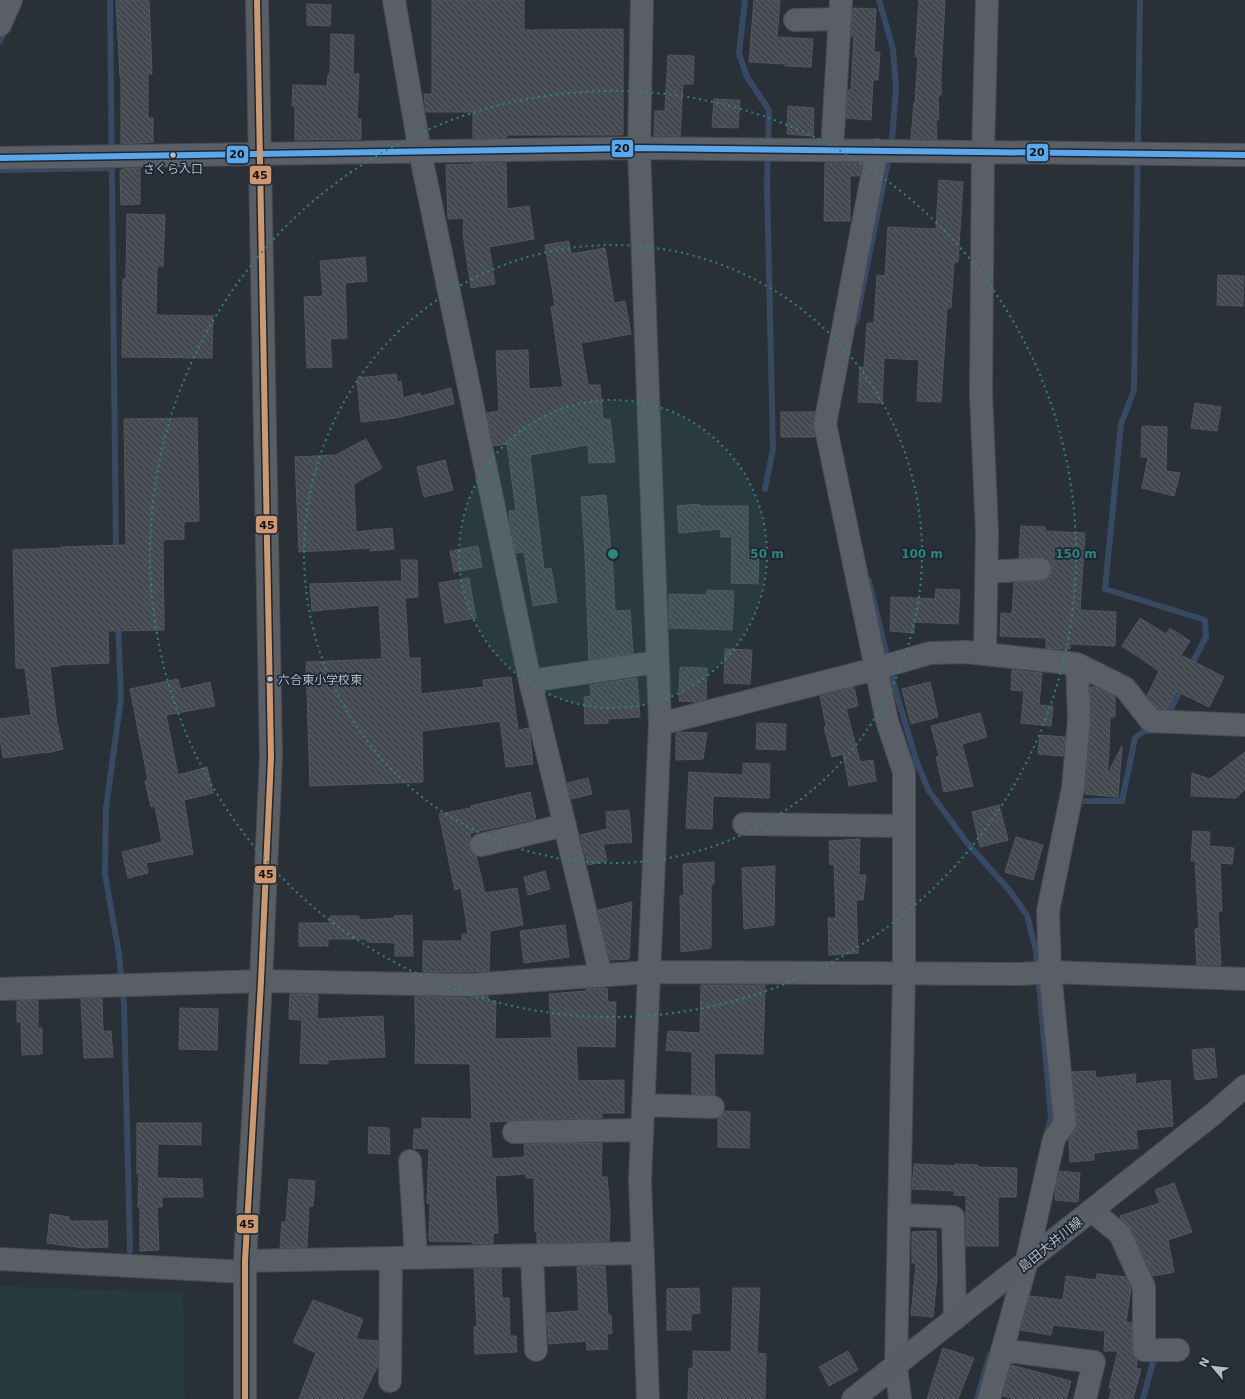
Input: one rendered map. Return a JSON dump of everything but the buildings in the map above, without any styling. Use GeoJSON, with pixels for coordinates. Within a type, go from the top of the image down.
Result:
{"type":"FeatureCollection","features":[{"type":"Feature","properties":{"kind":"street"},"geometry":{"type":"LineString","coordinates":[[0,25],[11,0]]}},
{"type":"Feature","properties":{"kind":"street"},"geometry":{"type":"LineString","coordinates":[[245,1399],[245,1266],[261,981],[271,758],[257,0]]}},
{"type":"Feature","properties":{"kind":"street"},"geometry":{"type":"LineString","coordinates":[[394,0],[420,152],[530,680],[601,976]]}},
{"type":"Feature","properties":{"kind":"street"},"geometry":{"type":"LineString","coordinates":[[642,0],[639,148],[660,724],[640,1180],[648,1399]]}},
{"type":"Feature","properties":{"kind":"street"},"geometry":{"type":"LineString","coordinates":[[985,653],[988,533],[981,394],[982,152],[987,0]]}},
{"type":"Feature","properties":{"kind":"street"},"geometry":{"type":"LineString","coordinates":[[795,20],[840,10],[832,150]]}},
{"type":"Feature","properties":{"kind":"street"},"geometry":{"type":"LineString","coordinates":[[0,158],[639,148],[1245,155]]}},
{"type":"Feature","properties":{"kind":"street"},"geometry":{"type":"LineString","coordinates":[[877,150],[825,424],[875,669],[887,721],[904,772],[904,973],[896,1366],[900,1399]]}},
{"type":"Feature","properties":{"kind":"street"},"geometry":{"type":"LineString","coordinates":[[987,572],[1040,569]]}},
{"type":"Feature","properties":{"kind":"street"},"geometry":{"type":"LineString","coordinates":[[660,724],[875,669],[930,653],[966,652],[1077,664],[1125,688],[1151,721],[1245,725]]}},
{"type":"Feature","properties":{"kind":"street"},"geometry":{"type":"LineString","coordinates":[[530,680],[657,662]]}},
{"type":"Feature","properties":{"kind":"street"},"geometry":{"type":"LineString","coordinates":[[989,1399],[1026,1264],[1054,1139],[1065,1123],[1050,972],[1048,911],[1073,788],[1079,719],[1077,664]]}},
{"type":"Feature","properties":{"kind":"street"},"geometry":{"type":"LineString","coordinates":[[744,824],[904,826]]}},
{"type":"Feature","properties":{"kind":"street"},"geometry":{"type":"LineString","coordinates":[[481,844],[565,825]]}},
{"type":"Feature","properties":{"kind":"street"},"geometry":{"type":"LineString","coordinates":[[0,989],[261,981],[468,985],[649,972],[1020,974],[1050,972],[1245,979]]}},
{"type":"Feature","properties":{"kind":"street","name":"島田大井川線"},"geometry":{"type":"LineString","coordinates":[[853,1399],[1026,1264],[1212,1115],[1245,1086]]}},
{"type":"Feature","properties":{"kind":"street"},"geometry":{"type":"LineString","coordinates":[[643,1105],[713,1107]]}},
{"type":"Feature","properties":{"kind":"street"},"geometry":{"type":"LineString","coordinates":[[514,1132],[642,1130]]}},
{"type":"Feature","properties":{"kind":"street"},"geometry":{"type":"LineString","coordinates":[[410,1161],[416,1258]]}},
{"type":"Feature","properties":{"kind":"street"},"geometry":{"type":"LineString","coordinates":[[1092,1211],[1120,1234],[1144,1287],[1144,1350],[1178,1350]]}},
{"type":"Feature","properties":{"kind":"street"},"geometry":{"type":"LineString","coordinates":[[899,1215],[953,1216],[955,1319]]}},
{"type":"Feature","properties":{"kind":"street"},"geometry":{"type":"LineString","coordinates":[[0,1259],[245,1266],[391,1258],[643,1253]]}},
{"type":"Feature","properties":{"kind":"street"},"geometry":{"type":"LineString","coordinates":[[532,1256],[536,1350]]}},
{"type":"Feature","properties":{"kind":"street"},"geometry":{"type":"LineString","coordinates":[[390,1381],[391,1258]]}},
{"type":"Feature","properties":{"kind":"street"},"geometry":{"type":"LineString","coordinates":[[1002,1350],[1094,1362],[1085,1399]]}},
{"type":"Feature","properties":{"kind":"green space"},"geometry":{"type":"Polygon","coordinates":[[[0,1286],[183,1293],[185,1399],[0,1399],[0,1286]]]}},
{"type":"Feature","properties":{"kind":"waterway"},"geometry":{"type":"LineString","coordinates":[[110,0],[116,552]]}},
{"type":"Feature","properties":{"kind":"waterway"},"geometry":{"type":"LineString","coordinates":[[745,0],[739,54],[747,77],[769,110],[767,184],[773,449],[765,489]]}},
{"type":"Feature","properties":{"kind":"waterway"},"geometry":{"type":"LineString","coordinates":[[856,322],[892,141],[896,88],[893,49],[879,0]]}},
{"type":"Feature","properties":{"kind":"waterway"},"geometry":{"type":"LineString","coordinates":[[1140,0],[1134,390],[1121,424],[1105,589],[1205,620],[1206,637],[1190,668]]}},
{"type":"Feature","properties":{"kind":"waterway"},"geometry":{"type":"LineString","coordinates":[[0,41],[6,28]]}},
{"type":"Feature","properties":{"kind":"waterway"},"geometry":{"type":"LineString","coordinates":[[0,170],[112,168]]}},
{"type":"Feature","properties":{"kind":"waterway"},"geometry":{"type":"LineString","coordinates":[[869,581],[893,682],[917,763],[929,791],[968,844],[1010,891],[1027,915],[1036,951],[1051,1117],[1046,1136]]}},
{"type":"Feature","properties":{"kind":"waterway"},"geometry":{"type":"LineString","coordinates":[[118,623],[121,698],[106,808],[105,874],[119,954],[124,1004],[130,1251]]}},
{"type":"Feature","properties":{"kind":"waterway"},"geometry":{"type":"LineString","coordinates":[[1167,717],[1182,686]]}},
{"type":"Feature","properties":{"kind":"waterway"},"geometry":{"type":"LineString","coordinates":[[1078,801],[1122,801],[1135,738],[1144,731],[1155,731]]}},
{"type":"Feature","properties":{"kind":"waterway"},"geometry":{"type":"LineString","coordinates":[[977,1399],[990,1354]]}},
{"type":"Feature","properties":{"kind":"waterway"},"geometry":{"type":"LineString","coordinates":[[1143,1399],[1154,1358]]}},
{"type":"Feature","properties":{"kind":"transit line","name":"45"},"geometry":{"type":"LineString","coordinates":[[245,1399],[245,1261],[261,981],[271,757],[257,0]]}},
{"type":"Feature","properties":{"kind":"transit line","name":"20"},"geometry":{"type":"LineString","coordinates":[[0,158],[639,148],[1245,155]]}},
{"type":"Feature","properties":{"kind":"place","name":"さくら入口"},"geometry":{"type":"Point","coordinates":[173,155]}},
{"type":"Feature","properties":{"kind":"place","name":"六合東小学校東"},"geometry":{"type":"Point","coordinates":[270,679]}}]}
